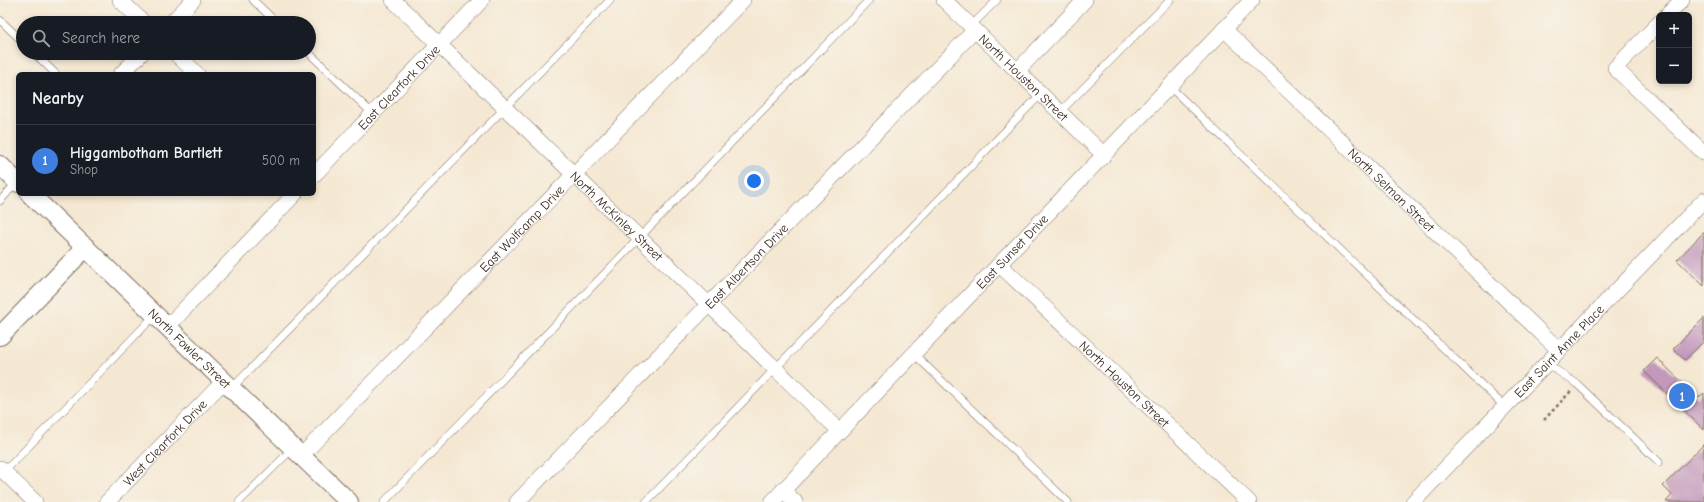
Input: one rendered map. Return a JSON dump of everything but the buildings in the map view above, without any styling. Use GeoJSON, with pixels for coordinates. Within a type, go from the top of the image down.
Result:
{"type":"FeatureCollection","features":[{"type":"Feature","properties":{"kind":"street"},"geometry":{"type":"LineString","coordinates":[[120,0],[137,16]]}},
{"type":"Feature","properties":{"kind":"street"},"geometry":{"type":"LineString","coordinates":[[178,16],[193,0]]}},
{"type":"Feature","properties":{"kind":"street","name":"North McKinley Street"},"geometry":{"type":"LineString","coordinates":[[393,0],[707,305],[840,431]]}},
{"type":"Feature","properties":{"kind":"street","name":"East Clearfork Drive"},"geometry":{"type":"LineString","coordinates":[[316,173],[482,0]]}},
{"type":"Feature","properties":{"kind":"street","name":"East Wolfcamp Drive"},"geometry":{"type":"LineString","coordinates":[[296,452],[573,175],[743,0]]}},
{"type":"Feature","properties":{"kind":"street","name":"North Houston Street"},"geometry":{"type":"LineString","coordinates":[[944,0],[1104,155]]}},
{"type":"Feature","properties":{"kind":"street"},"geometry":{"type":"LineString","coordinates":[[1017,71],[1085,0]]}},
{"type":"Feature","properties":{"kind":"street","name":"East Sunset Drive"},"geometry":{"type":"LineString","coordinates":[[772,502],[1252,0]]}},
{"type":"Feature","properties":{"kind":"street"},"geometry":{"type":"LineString","coordinates":[[1670,12],[1682,0]]}},
{"type":"Feature","properties":{"kind":"street"},"geometry":{"type":"LineString","coordinates":[[1656,26],[1615,68],[1704,153]]}},
{"type":"Feature","properties":{"kind":"street","name":"East Albertson Drive"},"geometry":{"type":"LineString","coordinates":[[517,502],[973,28]]}},
{"type":"Feature","properties":{"kind":"street","name":"North Selman Street"},"geometry":{"type":"LineString","coordinates":[[1224,29],[1559,350]]}},
{"type":"Feature","properties":{"kind":"street"},"geometry":{"type":"LineString","coordinates":[[123,72],[135,60]]}},
{"type":"Feature","properties":{"kind":"street"},"geometry":{"type":"LineString","coordinates":[[182,60],[195,72]]}},
{"type":"Feature","properties":{"kind":"street"},"geometry":{"type":"LineString","coordinates":[[0,166],[16,180]]}},
{"type":"Feature","properties":{"kind":"street","name":"North Fowler Street"},"geometry":{"type":"LineString","coordinates":[[32,196],[349,502]]}},
{"type":"Feature","properties":{"kind":"street"},"geometry":{"type":"LineString","coordinates":[[161,321],[293,196]]}},
{"type":"Feature","properties":{"kind":"street","name":"East Saint Anne Place"},"geometry":{"type":"LineString","coordinates":[[1413,502],[1704,200]]}},
{"type":"Feature","properties":{"kind":"street"},"geometry":{"type":"LineString","coordinates":[[0,336],[86,247]]}},
{"type":"Feature","properties":{"kind":"street","name":"North Houston Street"},"geometry":{"type":"LineString","coordinates":[[1000,265],[1249,502]]}},
{"type":"Feature","properties":{"kind":"street","name":"West Clearfork Drive"},"geometry":{"type":"LineString","coordinates":[[106,502],[227,385]]}},
{"type":"Feature","properties":{"kind":"street"},"geometry":{"type":"LineString","coordinates":[[1,472],[35,502]]}},
{"type":"Feature","properties":{"kind":"street"},"geometry":{"type":"LineString","coordinates":[[783,490],[795,502]]}},
{"type":"Feature","properties":{"kind":"lane"},"geometry":{"type":"LineString","coordinates":[[253,0],[270,16]]}},
{"type":"Feature","properties":{"kind":"lane"},"geometry":{"type":"LineString","coordinates":[[227,385],[505,109],[610,0]]}},
{"type":"Feature","properties":{"kind":"lane"},"geometry":{"type":"LineString","coordinates":[[384,502],[640,239],[869,0]]}},
{"type":"Feature","properties":{"kind":"lane"},"geometry":{"type":"LineString","coordinates":[[973,28],[997,0]]}},
{"type":"Feature","properties":{"kind":"lane"},"geometry":{"type":"LineString","coordinates":[[1060,112],[1170,0]]}},
{"type":"Feature","properties":{"kind":"lane"},"geometry":{"type":"LineString","coordinates":[[0,20],[16,35]]}},
{"type":"Feature","properties":{"kind":"lane"},"geometry":{"type":"LineString","coordinates":[[41,60],[54,72]]}},
{"type":"Feature","properties":{"kind":"lane"},"geometry":{"type":"LineString","coordinates":[[316,60],[372,114]]}},
{"type":"Feature","properties":{"kind":"lane"},"geometry":{"type":"LineString","coordinates":[[1169,86],[1505,407]]}},
{"type":"Feature","properties":{"kind":"lane"},"geometry":{"type":"LineString","coordinates":[[646,502],[1041,94]]}},
{"type":"Feature","properties":{"kind":"lane"},"geometry":{"type":"LineString","coordinates":[[0,201],[16,184]]}},
{"type":"Feature","properties":{"kind":"lane"},"geometry":{"type":"LineString","coordinates":[[1,472],[161,321]]}},
{"type":"Feature","properties":{"kind":"lane"},"geometry":{"type":"LineString","coordinates":[[914,354],[1068,502]]}},
{"type":"Feature","properties":{"kind":"lane"},"geometry":{"type":"LineString","coordinates":[[1546,363],[1577,384],[1659,462]]}},
{"type":"Feature","properties":{"kind":"lane"},"geometry":{"type":"LineString","coordinates":[[239,502],[296,452]]}},
{"type":"Feature","properties":{"kind":"path"},"geometry":{"type":"LineString","coordinates":[[1544,420],[1577,384]]}},
{"type":"Feature","properties":{"kind":"place","name":"Higgambotham Bartlett"},"geometry":{"type":"Point","coordinates":[1682,396]}}]}
